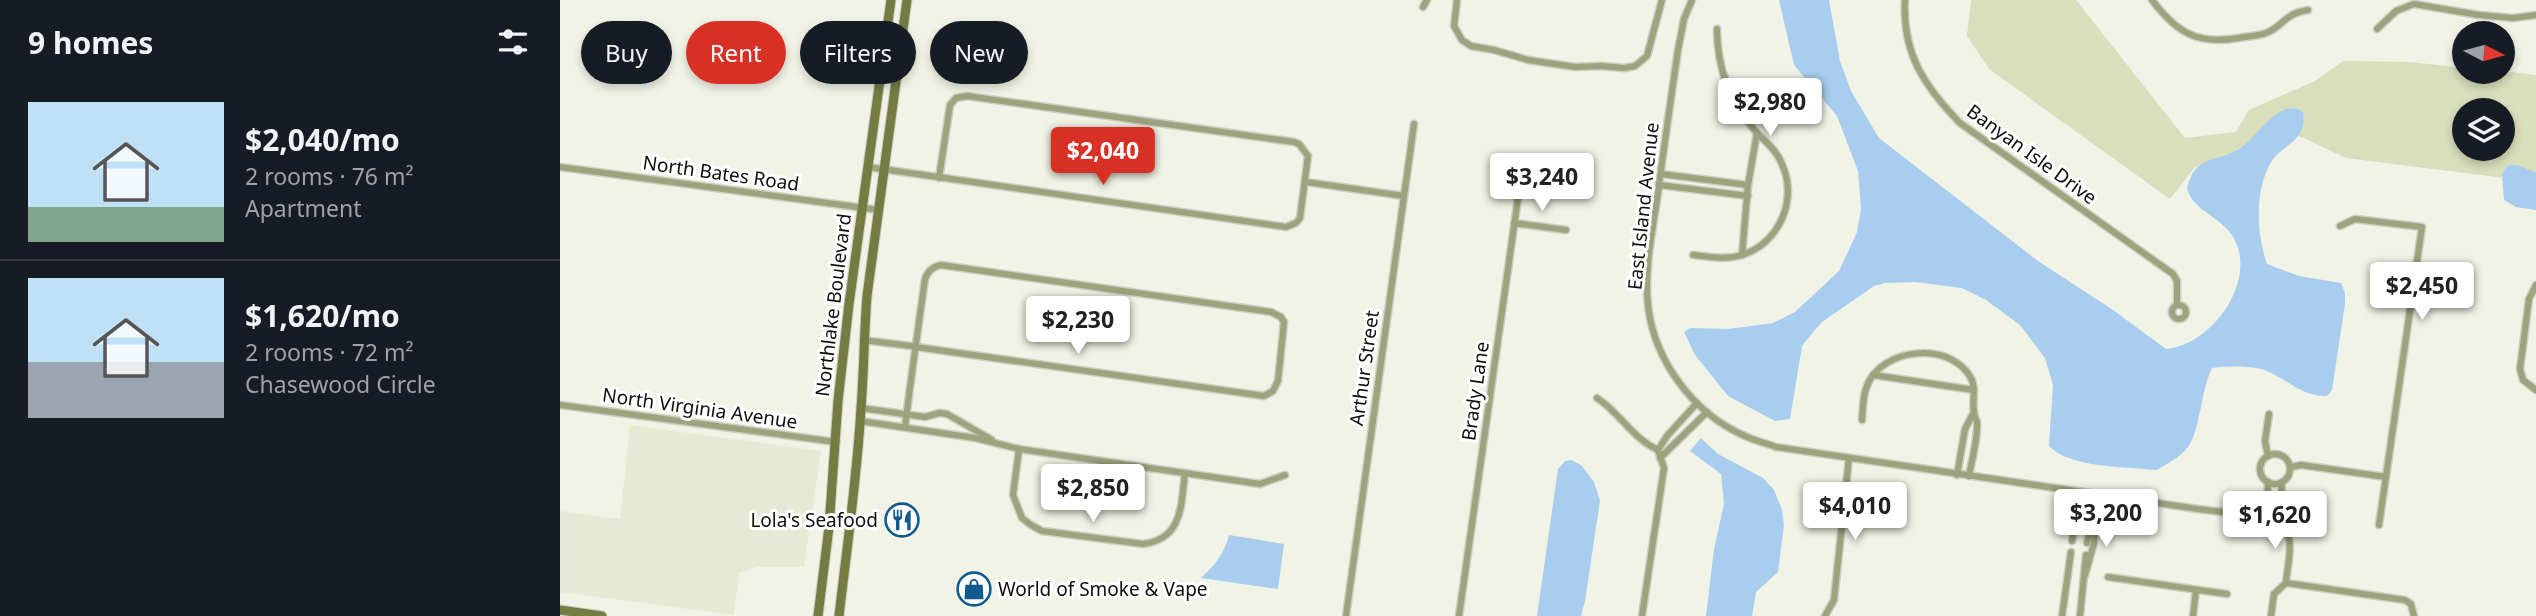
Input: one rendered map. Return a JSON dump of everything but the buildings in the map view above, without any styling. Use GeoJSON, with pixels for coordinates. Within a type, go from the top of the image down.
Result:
{"type":"FeatureCollection","features":[{"type":"Feature","properties":{"kind":"main road","name":"Northlake Boulevard"},"geometry":{"type":"LineString","coordinates":[[818,616],[829,527],[849,304],[891,0]]}},
{"type":"Feature","properties":{"kind":"main road","name":"Northlake Boulevard"},"geometry":{"type":"LineString","coordinates":[[839,616],[850,535],[860,421],[863,340],[907,0]]}},
{"type":"Feature","properties":{"kind":"main road"},"geometry":{"type":"LineString","coordinates":[[560,610],[602,616]]}},
{"type":"Feature","properties":{"kind":"street"},"geometry":{"type":"LineString","coordinates":[[1423,7],[1427,0]]}},
{"type":"Feature","properties":{"kind":"street"},"geometry":{"type":"LineString","coordinates":[[1457,0],[1454,26],[1462,40],[1471,46],[1539,62],[1575,67],[1624,68],[1635,66],[1647,56],[1662,0]]}},
{"type":"Feature","properties":{"kind":"street","name":"East Island Avenue"},"geometry":{"type":"LineString","coordinates":[[1692,0],[1684,19],[1678,50],[1648,264],[1648,304],[1654,333],[1669,367],[1688,396],[1744,436],[1776,447],[2096,495],[2240,514],[2272,513]]}},
{"type":"Feature","properties":{"kind":"street","name":"Banyan Isle Drive"},"geometry":{"type":"LineString","coordinates":[[1905,0],[1904,16],[1912,57],[1931,92],[1960,123],[2173,274],[2177,281],[2177,305]]}},
{"type":"Feature","properties":{"kind":"street"},"geometry":{"type":"LineString","coordinates":[[2152,0],[2168,21],[2178,29],[2210,40],[2267,33],[2285,18],[2308,10]]}},
{"type":"Feature","properties":{"kind":"street"},"geometry":{"type":"LineString","coordinates":[[2377,29],[2396,11],[2414,4],[2479,15],[2513,18],[2536,15]]}},
{"type":"Feature","properties":{"kind":"street"},"geometry":{"type":"LineString","coordinates":[[1693,255],[1719,258],[1742,255],[1758,247],[1774,233],[1787,205],[1788,184],[1783,164],[1744,118],[1729,93],[1720,66],[1717,29]]}},
{"type":"Feature","properties":{"kind":"street"},"geometry":{"type":"LineString","coordinates":[[868,167],[939,178],[1286,227],[1300,218],[1308,156],[1307,151],[1294,142],[961,96],[950,105],[939,178]]}},
{"type":"Feature","properties":{"kind":"street","name":"Arthur Street"},"geometry":{"type":"LineString","coordinates":[[1346,616],[1414,124]]}},
{"type":"Feature","properties":{"kind":"street"},"geometry":{"type":"LineString","coordinates":[[1742,255],[1748,185],[1757,133]]}},
{"type":"Feature","properties":{"kind":"street","name":"North Bates Road"},"geometry":{"type":"LineString","coordinates":[[560,167],[878,210]]}},
{"type":"Feature","properties":{"kind":"street","name":"Brady Lane"},"geometry":{"type":"LineString","coordinates":[[1459,616],[1522,170]]}},
{"type":"Feature","properties":{"kind":"street"},"geometry":{"type":"LineString","coordinates":[[1661,174],[1748,185]]}},
{"type":"Feature","properties":{"kind":"street"},"geometry":{"type":"LineString","coordinates":[[1306,182],[1404,196]]}},
{"type":"Feature","properties":{"kind":"street"},"geometry":{"type":"LineString","coordinates":[[1659,185],[1748,196]]}},
{"type":"Feature","properties":{"kind":"street"},"geometry":{"type":"LineString","coordinates":[[2340,226],[2355,219],[2422,227],[2379,525]]}},
{"type":"Feature","properties":{"kind":"street"},"geometry":{"type":"LineString","coordinates":[[1514,223],[1566,230]]}},
{"type":"Feature","properties":{"kind":"street"},"geometry":{"type":"LineString","coordinates":[[863,340],[916,347],[1264,396],[1276,387],[1282,356],[1284,322],[1281,317],[1271,312],[941,265],[927,274],[924,290],[916,347],[907,415],[905,427]]}},
{"type":"Feature","properties":{"kind":"street"},"geometry":{"type":"LineString","coordinates":[[2536,285],[2529,299],[2520,369],[2523,380],[2536,390]]}},
{"type":"Feature","properties":{"kind":"street"},"geometry":{"type":"LineString","coordinates":[[1861,420],[1865,392],[1873,375],[1886,363],[1898,357],[1928,353],[1948,358],[1964,369],[1974,390],[1977,422],[1969,476]]}},
{"type":"Feature","properties":{"kind":"street"},"geometry":{"type":"LineString","coordinates":[[1873,375],[1974,390]]}},
{"type":"Feature","properties":{"kind":"street"},"geometry":{"type":"LineString","coordinates":[[1597,398],[1615,412],[1642,442],[1659,454],[1664,468],[1642,616]]}},
{"type":"Feature","properties":{"kind":"street"},"geometry":{"type":"LineString","coordinates":[[1659,454],[1667,436],[1697,403]]}},
{"type":"Feature","properties":{"kind":"street","name":"North Virginia Avenue"},"geometry":{"type":"LineString","coordinates":[[560,405],[836,442]]}},
{"type":"Feature","properties":{"kind":"street"},"geometry":{"type":"LineString","coordinates":[[861,408],[925,417],[947,414],[984,433],[993,441]]}},
{"type":"Feature","properties":{"kind":"street"},"geometry":{"type":"LineString","coordinates":[[1659,454],[1707,412]]}},
{"type":"Feature","properties":{"kind":"street"},"geometry":{"type":"LineString","coordinates":[[1957,475],[1965,429],[1974,412]]}},
{"type":"Feature","properties":{"kind":"street"},"geometry":{"type":"LineString","coordinates":[[2268,456],[2265,441],[2269,414]]}},
{"type":"Feature","properties":{"kind":"street"},"geometry":{"type":"LineString","coordinates":[[860,421],[993,441],[1019,449],[1260,484],[1285,475]]}},
{"type":"Feature","properties":{"kind":"street"},"geometry":{"type":"LineString","coordinates":[[1019,449],[1013,495],[1016,506],[1022,518],[1042,531],[1153,543],[1174,529],[1179,516],[1185,473]]}},
{"type":"Feature","properties":{"kind":"street"},"geometry":{"type":"LineString","coordinates":[[2280,455],[2291,467],[2289,477],[2283,482],[2268,482],[2259,469],[2268,456],[2280,455]]}},
{"type":"Feature","properties":{"kind":"street"},"geometry":{"type":"LineString","coordinates":[[1825,616],[1834,600],[1849,458]]}},
{"type":"Feature","properties":{"kind":"street"},"geometry":{"type":"LineString","coordinates":[[2291,467],[2301,465],[2386,477]]}},
{"type":"Feature","properties":{"kind":"street"},"geometry":{"type":"LineString","coordinates":[[2268,482],[2268,501],[2272,513],[2280,519],[2290,543],[2286,583],[2274,594],[2271,616]]}},
{"type":"Feature","properties":{"kind":"street"},"geometry":{"type":"LineString","coordinates":[[2272,513],[2281,496],[2283,482]]}},
{"type":"Feature","properties":{"kind":"street"},"geometry":{"type":"LineString","coordinates":[[2062,489],[2077,510]]}},
{"type":"Feature","properties":{"kind":"street"},"geometry":{"type":"LineString","coordinates":[[2072,541],[2079,492]]}},
{"type":"Feature","properties":{"kind":"street"},"geometry":{"type":"LineString","coordinates":[[2085,575],[2094,543],[2096,495]]}},
{"type":"Feature","properties":{"kind":"street"},"geometry":{"type":"LineString","coordinates":[[2087,543],[2094,517]]}},
{"type":"Feature","properties":{"kind":"street"},"geometry":{"type":"LineString","coordinates":[[2062,616],[2071,552]]}},
{"type":"Feature","properties":{"kind":"street"},"geometry":{"type":"LineString","coordinates":[[2080,616],[2085,555]]}},
{"type":"Feature","properties":{"kind":"street"},"geometry":{"type":"LineString","coordinates":[[2068,572],[2085,575]]}},
{"type":"Feature","properties":{"kind":"street"},"geometry":{"type":"LineString","coordinates":[[2108,577],[2227,594]]}},
{"type":"Feature","properties":{"kind":"street"},"geometry":{"type":"LineString","coordinates":[[2286,583],[2405,600],[2411,604],[2414,616]]}},
{"type":"Feature","properties":{"kind":"street"},"geometry":{"type":"LineString","coordinates":[[2193,616],[2196,590]]}},
{"type":"Feature","properties":{"kind":"shaded area"},"geometry":{"type":"Polygon","coordinates":[[[1971,0],[2076,0],[2185,138],[2236,132],[2249,110],[2315,81],[2343,61],[2411,62],[2452,67],[2452,84],[2515,84],[2515,72],[2536,75],[2536,182],[2346,158],[2295,134],[2195,167],[2170,199],[1989,69],[1967,36],[1971,0]]]}},
{"type":"Feature","properties":{"kind":"shaded area"},"geometry":{"type":"Polygon","coordinates":[[[630,425],[821,451],[804,567],[758,567],[739,573],[734,615],[560,592],[560,511],[620,519],[630,425]]]}},
{"type":"Feature","properties":{"kind":"water"},"geometry":{"type":"Polygon","coordinates":[[[1779,0],[1829,0],[1840,61],[1851,91],[1879,138],[2038,261],[2113,310],[2166,349],[2183,345],[2200,336],[2215,323],[2236,289],[2240,270],[2239,252],[2232,235],[2221,223],[2201,209],[2187,189],[2193,173],[2205,162],[2241,148],[2277,113],[2286,109],[2303,112],[2302,130],[2275,157],[2265,175],[2259,201],[2259,227],[2267,264],[2299,276],[2341,283],[2345,304],[2332,390],[2327,396],[2318,396],[2261,369],[2236,366],[2212,368],[2194,434],[2185,451],[2176,458],[2157,470],[2115,467],[2070,459],[2049,446],[2053,385],[2045,358],[2020,325],[1986,300],[1962,288],[1915,282],[1874,286],[1822,322],[1802,346],[1790,419],[1775,421],[1728,396],[1695,355],[1684,332],[1690,328],[1728,329],[1773,323],[1795,312],[1839,271],[1857,232],[1861,209],[1858,171],[1837,116],[1794,65],[1779,0]]]}},
{"type":"Feature","properties":{"kind":"water"},"geometry":{"type":"Polygon","coordinates":[[[2511,165],[2536,173],[2536,210],[2516,207],[2504,200],[2502,175],[2506,167],[2511,165]]]}},
{"type":"Feature","properties":{"kind":"water"},"geometry":{"type":"Polygon","coordinates":[[[1701,438],[1718,454],[1763,478],[1774,490],[1782,510],[1784,525],[1778,572],[1756,592],[1752,616],[1706,616],[1714,549],[1724,504],[1721,474],[1690,451],[1701,438]]]}},
{"type":"Feature","properties":{"kind":"water"},"geometry":{"type":"Polygon","coordinates":[[[1572,460],[1582,466],[1594,482],[1600,501],[1585,601],[1581,616],[1537,616],[1558,469],[1565,461],[1572,460]]]}},
{"type":"Feature","properties":{"kind":"water"},"geometry":{"type":"Polygon","coordinates":[[[1229,535],[1284,544],[1278,589],[1201,578],[1218,559],[1229,535]]]}},
{"type":"Feature","properties":{"kind":"place","name":"Lola's Seafood"},"geometry":{"type":"Point","coordinates":[902,520]}},
{"type":"Feature","properties":{"kind":"place","name":"World of Smoke & Vape"},"geometry":{"type":"Point","coordinates":[974,589]}}]}
